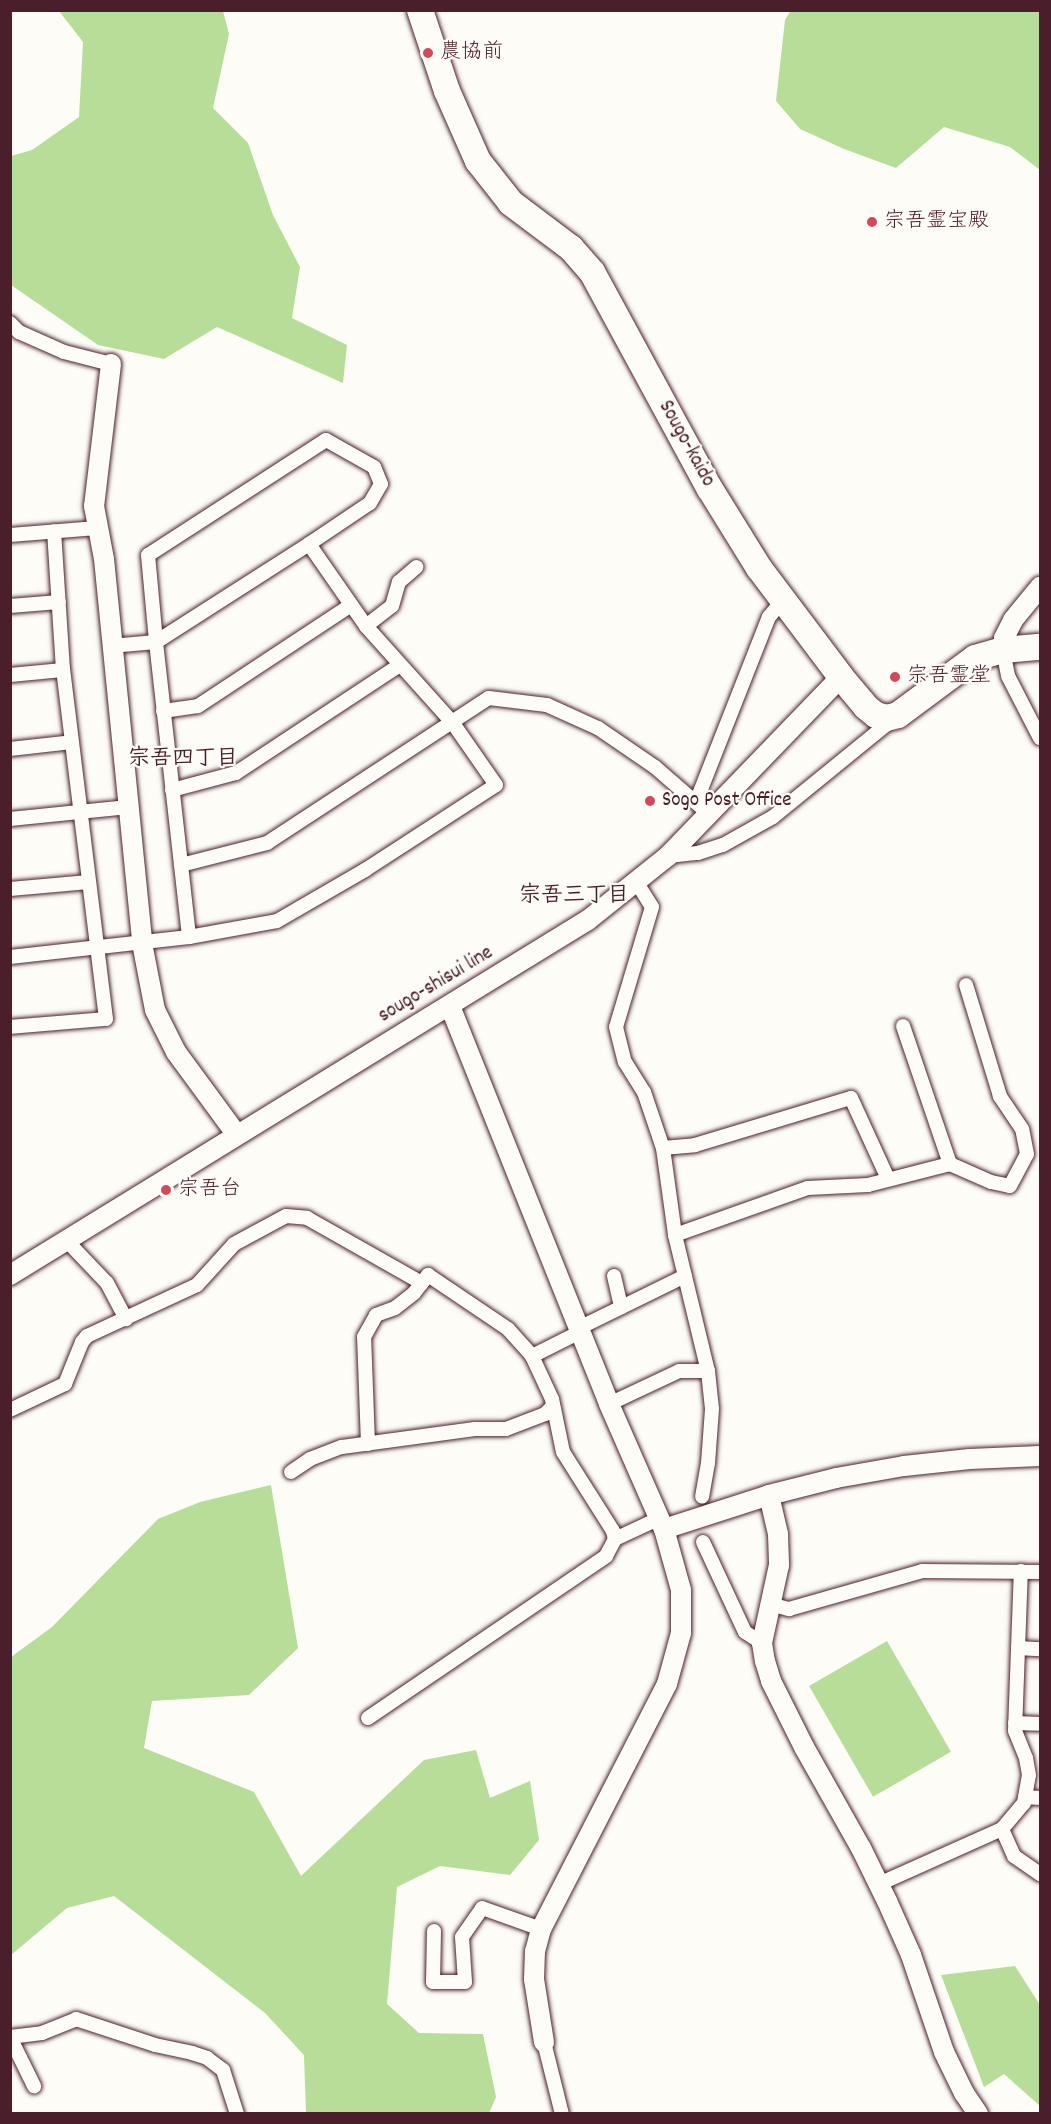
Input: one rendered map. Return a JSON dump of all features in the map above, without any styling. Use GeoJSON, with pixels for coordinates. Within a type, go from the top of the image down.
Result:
{"type":"FeatureCollection","features":[{"type":"Feature","properties":{"kind":"highway","name":"Sougo-kaido"},"geometry":{"type":"LineString","coordinates":[[420,10],[447,91],[478,161],[511,203],[571,248],[592,272],[710,489],[759,568],[841,677],[876,715],[887,718],[898,715]]}},
{"type":"Feature","properties":{"kind":"highway"},"geometry":{"type":"LineString","coordinates":[[898,715],[975,658],[1003,650],[1041,647]]}},
{"type":"Feature","properties":{"kind":"street"},"geometry":{"type":"LineString","coordinates":[[10,323],[19,332],[64,352],[111,364],[94,506],[104,559],[142,943],[155,1010],[176,1052],[237,1135]]}},
{"type":"Feature","properties":{"kind":"street"},"geometry":{"type":"LineString","coordinates":[[111,646],[156,642],[370,503],[381,484],[374,467],[326,440],[148,555],[156,642],[163,711],[189,937]]}},
{"type":"Feature","properties":{"kind":"street"},"geometry":{"type":"LineString","coordinates":[[10,535],[97,528]]}},
{"type":"Feature","properties":{"kind":"street"},"geometry":{"type":"LineString","coordinates":[[10,1027],[106,1019],[63,670],[54,531]]}},
{"type":"Feature","properties":{"kind":"street"},"geometry":{"type":"LineString","coordinates":[[10,957],[189,937],[277,921],[365,870],[496,785],[452,722],[366,626],[309,544]]}},
{"type":"Feature","properties":{"kind":"street"},"geometry":{"type":"LineString","coordinates":[[366,626],[392,606],[399,582],[416,567]]}},
{"type":"Feature","properties":{"kind":"street"},"geometry":{"type":"LineString","coordinates":[[1041,587],[1012,620],[1004,638],[1003,650],[1008,676],[1041,738]]}},
{"type":"Feature","properties":{"kind":"street"},"geometry":{"type":"LineString","coordinates":[[181,865],[267,843],[489,698],[547,705],[598,728],[655,767],[702,808],[769,617],[783,600]]}},
{"type":"Feature","properties":{"kind":"street"},"geometry":{"type":"LineString","coordinates":[[10,606],[59,602]]}},
{"type":"Feature","properties":{"kind":"street"},"geometry":{"type":"LineString","coordinates":[[163,711],[198,706],[351,605]]}},
{"type":"Feature","properties":{"kind":"street"},"geometry":{"type":"LineString","coordinates":[[172,790],[236,773],[400,664]]}},
{"type":"Feature","properties":{"kind":"street"},"geometry":{"type":"LineString","coordinates":[[10,675],[63,670]]}},
{"type":"Feature","properties":{"kind":"street","name":"sougo-shisui line"},"geometry":{"type":"LineString","coordinates":[[10,1275],[588,920],[668,856],[702,808],[841,677]]}},
{"type":"Feature","properties":{"kind":"street"},"geometry":{"type":"LineString","coordinates":[[668,856],[698,853],[723,845],[773,817],[898,715]]}},
{"type":"Feature","properties":{"kind":"street"},"geometry":{"type":"LineString","coordinates":[[10,749],[72,742]]}},
{"type":"Feature","properties":{"kind":"street"},"geometry":{"type":"LineString","coordinates":[[10,819],[128,807]]}},
{"type":"Feature","properties":{"kind":"street"},"geometry":{"type":"LineString","coordinates":[[10,889],[89,882]]}},
{"type":"Feature","properties":{"kind":"street"},"geometry":{"type":"LineString","coordinates":[[637,883],[652,907],[616,1027],[625,1062],[644,1092],[663,1148],[675,1235],[708,1371],[712,1409],[708,1463],[702,1496]]}},
{"type":"Feature","properties":{"kind":"street"},"geometry":{"type":"LineString","coordinates":[[675,1235],[808,1188],[868,1185],[950,1164],[991,1182],[1010,1186],[1027,1154],[1022,1129],[1000,1096],[966,985]]}},
{"type":"Feature","properties":{"kind":"street"},"geometry":{"type":"LineString","coordinates":[[450,1006],[609,1404],[662,1523],[681,1590],[681,1633],[677,1655],[657,1706],[541,1929],[535,1951],[534,1979],[544,2042],[562,2114]]}},
{"type":"Feature","properties":{"kind":"street"},"geometry":{"type":"LineString","coordinates":[[903,1026],[950,1164]]}},
{"type":"Feature","properties":{"kind":"street"},"geometry":{"type":"LineString","coordinates":[[663,1148],[695,1145],[851,1098],[888,1179]]}},
{"type":"Feature","properties":{"kind":"street"},"geometry":{"type":"LineString","coordinates":[[10,1410],[65,1384],[82,1342],[87,1336],[197,1286],[234,1244],[286,1216],[307,1218],[422,1283]]}},
{"type":"Feature","properties":{"kind":"street"},"geometry":{"type":"LineString","coordinates":[[66,1240],[107,1283],[126,1319]]}},
{"type":"Feature","properties":{"kind":"street"},"geometry":{"type":"LineString","coordinates":[[368,1444],[364,1337],[376,1315],[395,1308],[428,1275],[508,1329],[532,1356],[552,1399],[563,1452],[613,1531],[615,1539],[606,1556],[368,1718]]}},
{"type":"Feature","properties":{"kind":"street"},"geometry":{"type":"LineString","coordinates":[[615,1276],[621,1307]]}},
{"type":"Feature","properties":{"kind":"street"},"geometry":{"type":"LineString","coordinates":[[532,1356],[621,1307],[685,1276]]}},
{"type":"Feature","properties":{"kind":"street"},"geometry":{"type":"LineString","coordinates":[[609,1404],[679,1371],[708,1371]]}},
{"type":"Feature","properties":{"kind":"street"},"geometry":{"type":"LineString","coordinates":[[291,1472],[310,1459],[342,1447],[475,1429],[506,1429],[545,1414],[552,1407]]}},
{"type":"Feature","properties":{"kind":"street"},"geometry":{"type":"LineString","coordinates":[[615,1539],[662,1523],[836,1478],[904,1466],[970,1459],[1041,1456]]}},
{"type":"Feature","properties":{"kind":"street"},"geometry":{"type":"LineString","coordinates":[[769,1495],[778,1534],[779,1565],[762,1642],[771,1681],[879,1884],[911,1955],[944,2052],[964,2093],[978,2114]]}},
{"type":"Feature","properties":{"kind":"street"},"geometry":{"type":"LineString","coordinates":[[703,1542],[746,1632],[762,1642]]}},
{"type":"Feature","properties":{"kind":"street"},"geometry":{"type":"LineString","coordinates":[[770,1604],[789,1609],[922,1571],[1041,1572]]}},
{"type":"Feature","properties":{"kind":"street"},"geometry":{"type":"LineString","coordinates":[[879,1884],[1002,1829],[1024,1803],[1028,1766],[1015,1731],[1022,1571]]}},
{"type":"Feature","properties":{"kind":"street"},"geometry":{"type":"LineString","coordinates":[[1018,1648],[1041,1649]]}},
{"type":"Feature","properties":{"kind":"street"},"geometry":{"type":"LineString","coordinates":[[1015,1723],[1041,1724]]}},
{"type":"Feature","properties":{"kind":"street"},"geometry":{"type":"LineString","coordinates":[[1025,1797],[1041,1798]]}},
{"type":"Feature","properties":{"kind":"street"},"geometry":{"type":"LineString","coordinates":[[1002,1829],[1014,1856],[1041,1874]]}},
{"type":"Feature","properties":{"kind":"street"},"geometry":{"type":"LineString","coordinates":[[434,1931],[433,1982],[465,1982],[462,1937],[482,1908],[541,1929]]}},
{"type":"Feature","properties":{"kind":"street"},"geometry":{"type":"LineString","coordinates":[[34,2086],[10,2037],[42,2033],[75,2019],[155,2045],[207,2058],[223,2070],[237,2114]]}},
{"type":"Feature","properties":{"kind":"green space"},"geometry":{"type":"Polygon","coordinates":[[[791,10],[1040,11],[1040,170],[1010,147],[944,127],[896,168],[844,149],[800,129],[776,101],[785,20],[791,10]]]}},
{"type":"Feature","properties":{"kind":"green space"},"geometry":{"type":"Polygon","coordinates":[[[59,11],[223,11],[229,34],[213,108],[248,143],[273,215],[300,267],[292,318],[347,345],[343,383],[217,327],[164,359],[98,345],[11,285],[11,156],[32,150],[79,117],[83,42],[59,11]]]}},
{"type":"Feature","properties":{"kind":"green space"},"geometry":{"type":"Polygon","coordinates":[[[271,1485],[298,1648],[249,1695],[152,1701],[144,1748],[254,1792],[301,1876],[424,1760],[476,1750],[490,1798],[530,1781],[539,1840],[510,1875],[440,1866],[397,1887],[387,2004],[419,2033],[483,2034],[496,2097],[489,2113],[306,2113],[304,2055],[265,2013],[114,1896],[67,1908],[11,1955],[11,1657],[52,1627],[158,1519],[200,1502],[271,1485]]]}},
{"type":"Feature","properties":{"kind":"green space"},"geometry":{"type":"Polygon","coordinates":[[[887,1641],[951,1752],[873,1797],[809,1686],[887,1641]]]}},
{"type":"Feature","properties":{"kind":"green space"},"geometry":{"type":"Polygon","coordinates":[[[1015,1966],[1040,2005],[1040,2106],[1004,2074],[984,2087],[941,1975],[1015,1966]]]}},
{"type":"Feature","properties":{"kind":"place","name":"農協前"},"geometry":{"type":"Point","coordinates":[428,53]}},
{"type":"Feature","properties":{"kind":"place","name":"宗吾霊宝殿"},"geometry":{"type":"Point","coordinates":[872,222]}},
{"type":"Feature","properties":{"kind":"place","name":"宗吾霊堂"},"geometry":{"type":"Point","coordinates":[895,677]}},
{"type":"Feature","properties":{"kind":"place","name":"Sogo Post Office"},"geometry":{"type":"Point","coordinates":[650,801]}},
{"type":"Feature","properties":{"kind":"place","name":"宗吾台"},"geometry":{"type":"Point","coordinates":[166,1190]}},
{"type":"Feature","properties":{"kind":"district","name":"宗吾四丁目"},"geometry":{"type":"Point","coordinates":[183,760]}},
{"type":"Feature","properties":{"kind":"district","name":"宗吾三丁目"},"geometry":{"type":"Point","coordinates":[574,897]}}]}
